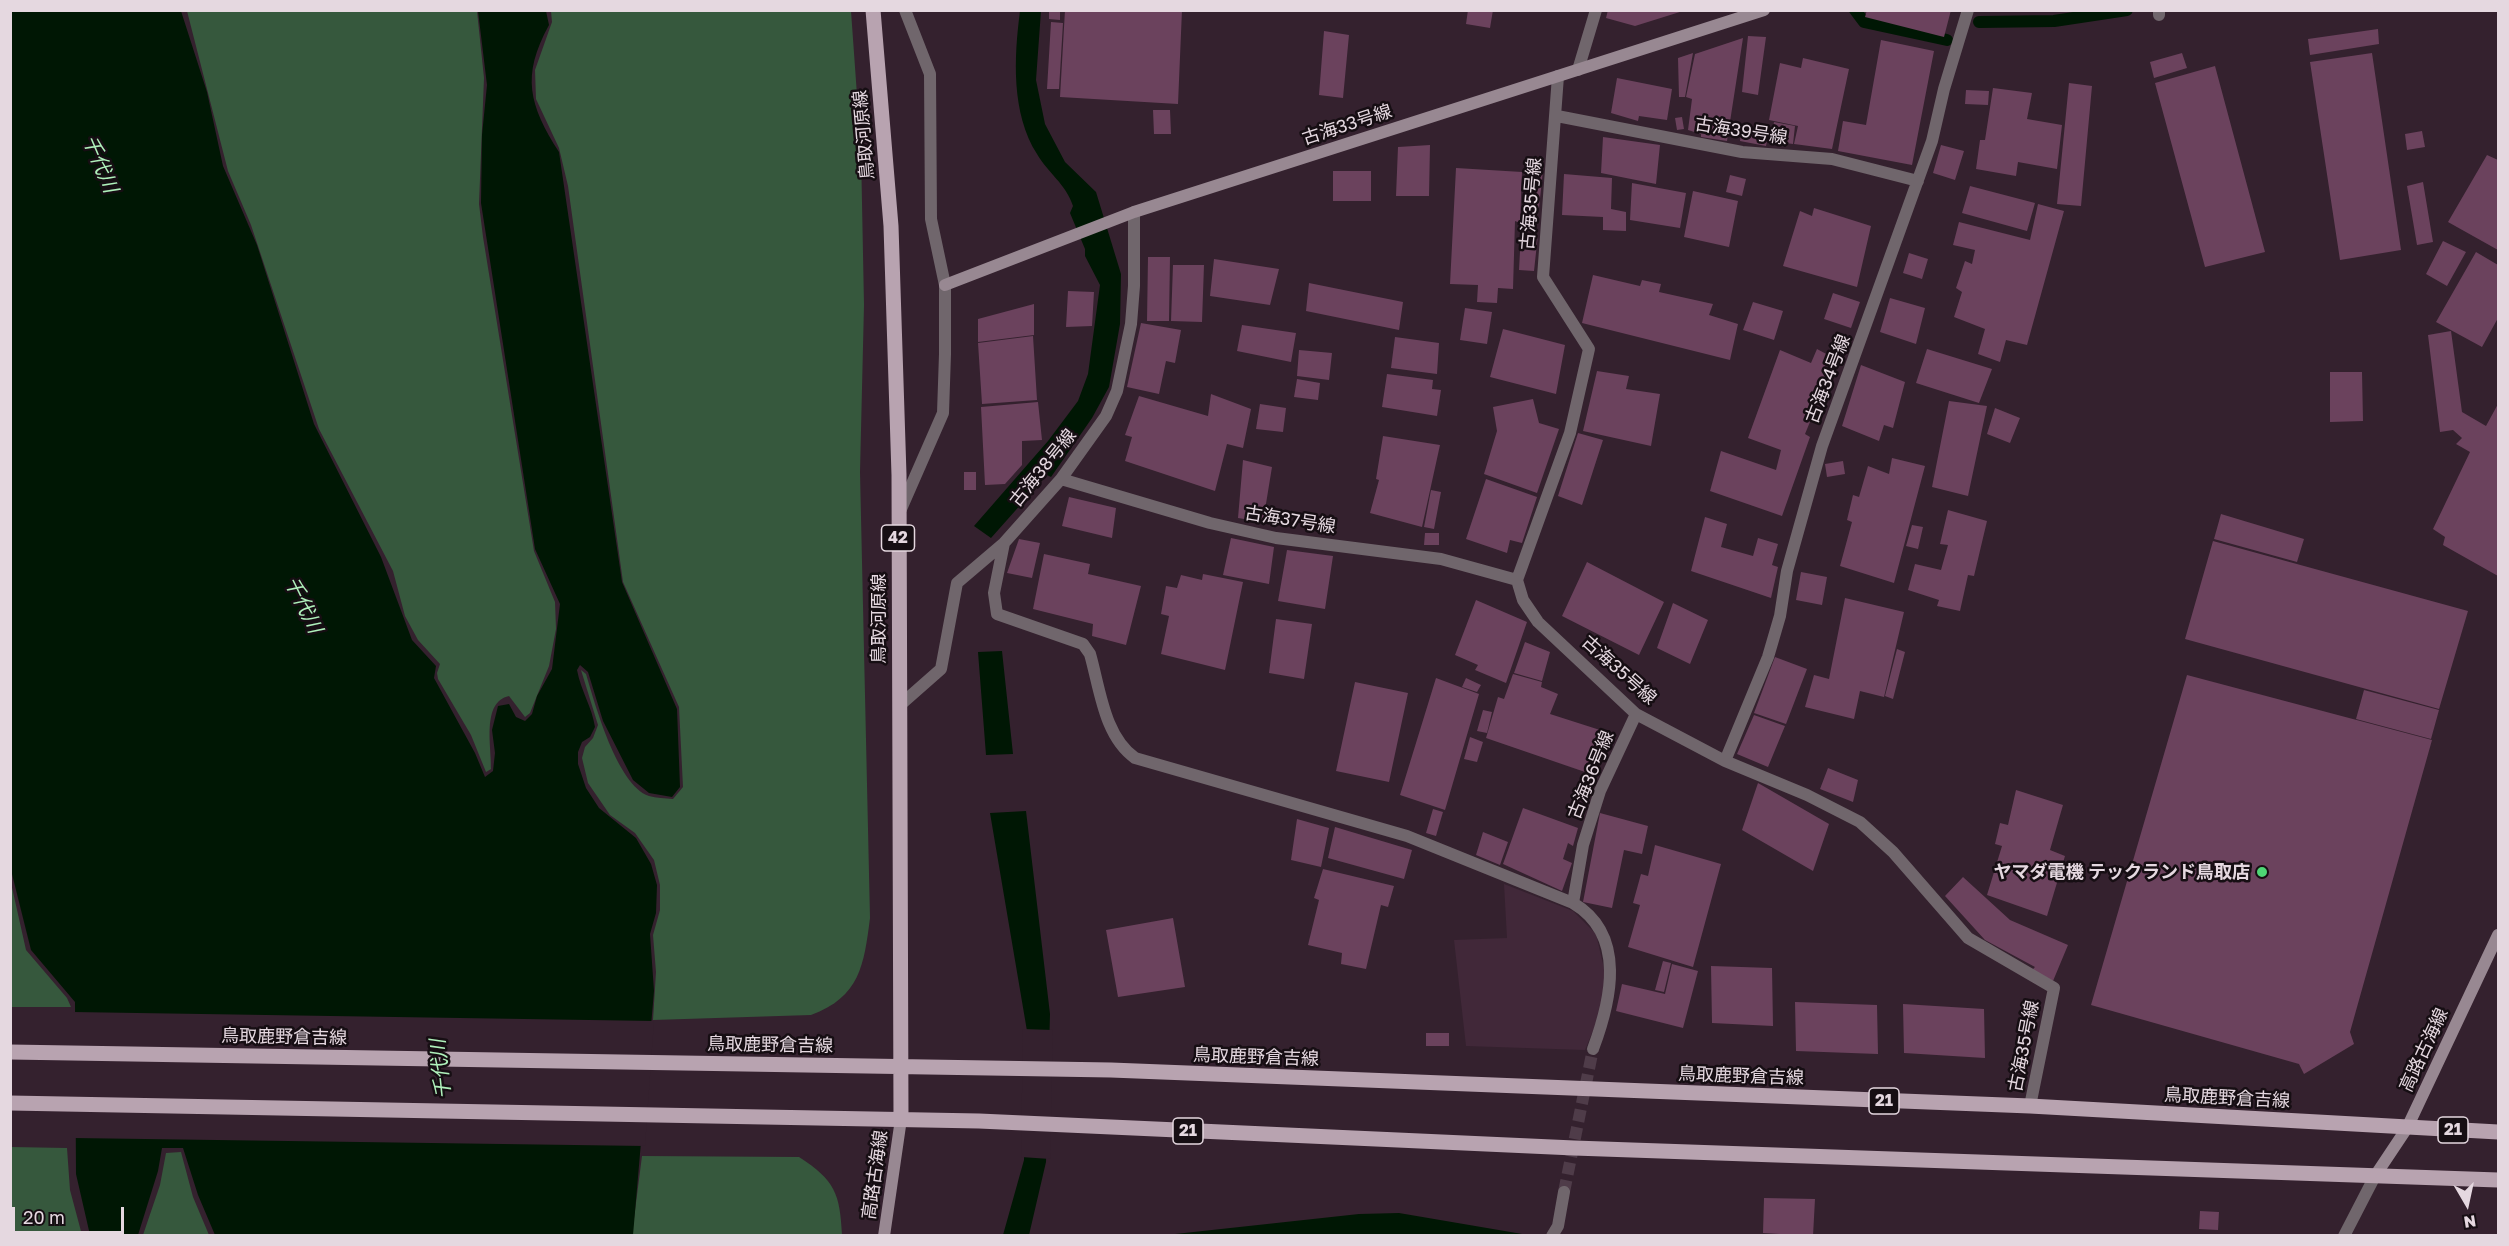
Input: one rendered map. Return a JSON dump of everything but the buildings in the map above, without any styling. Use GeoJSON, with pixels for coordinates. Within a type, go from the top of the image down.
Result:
{"type":"FeatureCollection","features":[{"type":"Feature","properties":{"kind":"main road","name":"鳥取河原線"},"geometry":{"type":"LineString","coordinates":[[873,10],[891,226],[898,516],[901,1119]]}},
{"type":"Feature","properties":{"kind":"main road","name":"鳥取鹿野倉吉線"},"geometry":{"type":"LineString","coordinates":[[10,1052],[1020,1069],[2030,1107],[2499,1132]]}},
{"type":"Feature","properties":{"kind":"main road","name":"21"},"geometry":{"type":"LineString","coordinates":[[10,1103],[901,1119],[1359,1139],[2499,1180]]}},
{"type":"Feature","properties":{"kind":"street"},"geometry":{"type":"LineString","coordinates":[[898,516],[943,413],[945,285],[931,219],[930,74],[905,10]]}},
{"type":"Feature","properties":{"kind":"street"},"geometry":{"type":"LineString","coordinates":[[1578,70],[1596,10]]}},
{"type":"Feature","properties":{"kind":"street","name":"古海33号線"},"geometry":{"type":"LineString","coordinates":[[945,285],[1134,212],[1764,10]]}},
{"type":"Feature","properties":{"kind":"street","name":"古海34号線"},"geometry":{"type":"LineString","coordinates":[[1725,761],[1768,657],[1780,616],[1787,571],[1822,446],[1932,141],[1944,89],[1968,10]]}},
{"type":"Feature","properties":{"kind":"street","name":"古海35号線"},"geometry":{"type":"LineString","coordinates":[[1558,76],[1557,116],[1543,277],[1589,349],[1570,433],[1517,580],[1523,600],[1538,622],[1636,714],[1725,761],[1807,795],[1860,822],[1893,852],[1968,938],[2054,988],[2030,1107]]}},
{"type":"Feature","properties":{"kind":"street","name":"古海39号線"},"geometry":{"type":"LineString","coordinates":[[1557,116],[1742,152],[1832,159],[1918,180]]}},
{"type":"Feature","properties":{"kind":"street","name":"古海38号線"},"geometry":{"type":"LineString","coordinates":[[899,706],[941,669],[957,583],[1004,543],[1061,479],[1106,416],[1117,391],[1131,324],[1134,286],[1134,212]]}},
{"type":"Feature","properties":{"kind":"street","name":"古海37号線"},"geometry":{"type":"LineString","coordinates":[[1061,479],[1210,524],[1276,538],[1441,559],[1517,580]]}},
{"type":"Feature","properties":{"kind":"street"},"geometry":{"type":"LineString","coordinates":[[1004,543],[994,593],[997,614],[1083,644],[1090,654],[1115,738],[1124,750],[1135,758],[1407,836],[1573,903],[1589,912],[1600,930],[1608,953],[1611,984],[1608,1004],[1593,1049]]}},
{"type":"Feature","properties":{"kind":"street","name":"古海36号線"},"geometry":{"type":"LineString","coordinates":[[1573,903],[1583,845],[1600,791],[1636,714]]}},
{"type":"Feature","properties":{"kind":"street","name":"高路古海線"},"geometry":{"type":"LineString","coordinates":[[2375,1176],[2407,1128],[2499,935]]}},
{"type":"Feature","properties":{"kind":"street","name":"高路古海線"},"geometry":{"type":"LineString","coordinates":[[884,1236],[901,1119]]}},
{"type":"Feature","properties":{"kind":"street"},"geometry":{"type":"LineString","coordinates":[[2344,1236],[2375,1176]]}},
{"type":"Feature","properties":{"kind":"street"},"geometry":{"type":"LineString","coordinates":[[1552,1236],[1558,1226],[1564,1192]]}},
{"type":"Feature","properties":{"kind":"shaded area"},"geometry":{"type":"Polygon","coordinates":[[[1504,884],[1573,911],[1596,934],[1606,977],[1602,1009],[1585,1050],[1466,1046],[1454,940],[1507,938],[1504,884]]]}},
{"type":"Feature","properties":{"kind":"green space"},"geometry":{"type":"Polygon","coordinates":[[[187,11],[477,11],[484,78],[479,204],[483,237],[534,551],[555,602],[556,629],[549,666],[530,713],[525,717],[509,696],[500,700],[495,707],[490,727],[491,769],[486,772],[471,735],[438,679],[440,664],[418,640],[405,616],[393,571],[319,429],[251,225],[228,171],[187,11]]]}},
{"type":"Feature","properties":{"kind":"green space"},"geometry":{"type":"Polygon","coordinates":[[[551,11],[851,11],[861,151],[864,305],[860,472],[870,918],[862,965],[850,989],[827,1008],[811,1015],[653,1020],[656,972],[653,935],[660,910],[660,885],[654,860],[635,833],[610,815],[588,783],[582,758],[585,747],[593,738],[598,725],[581,670],[586,674],[601,723],[617,760],[637,789],[649,796],[673,799],[683,787],[679,707],[623,582],[568,186],[559,148],[536,99],[535,70],[552,22],[551,11]]]}},
{"type":"Feature","properties":{"kind":"green space"},"geometry":{"type":"Polygon","coordinates":[[[11,883],[26,950],[67,998],[71,1007],[11,1007],[11,883]]]}},
{"type":"Feature","properties":{"kind":"green space"},"geometry":{"type":"Polygon","coordinates":[[[11,1147],[67,1148],[70,1190],[82,1235],[11,1235],[11,1147]]]}},
{"type":"Feature","properties":{"kind":"green space"},"geometry":{"type":"Polygon","coordinates":[[[181,1152],[193,1197],[209,1235],[143,1235],[160,1185],[166,1153],[181,1152]]]}},
{"type":"Feature","properties":{"kind":"green space"},"geometry":{"type":"Polygon","coordinates":[[[642,1156],[799,1157],[821,1173],[833,1189],[840,1209],[842,1235],[632,1234],[642,1156]]]}},
{"type":"Feature","properties":{"kind":"water","name":"千代川"},"geometry":{"type":"Polygon","coordinates":[[[10,11],[181,11],[207,92],[223,166],[257,245],[314,424],[381,557],[412,640],[436,666],[434,678],[475,753],[485,777],[493,771],[495,753],[492,730],[498,706],[509,704],[516,717],[525,721],[532,714],[537,696],[552,669],[560,604],[535,549],[481,203],[482,135],[487,85],[478,11],[546,11],[549,25],[535,60],[532,90],[541,119],[559,152],[622,582],[677,709],[680,787],[672,797],[649,793],[633,780],[603,721],[588,672],[580,665],[577,670],[595,727],[590,737],[582,742],[578,752],[578,764],[586,788],[599,808],[636,838],[651,864],[657,885],[656,913],[650,934],[654,991],[633,1235],[215,1235],[198,1195],[183,1148],[162,1148],[158,1171],[138,1235],[90,1235],[76,1174],[75,1002],[31,950],[11,870],[10,11]]]}},
{"type":"Feature","properties":{"kind":"water"},"geometry":{"type":"Polygon","coordinates":[[[1020,11],[1041,11],[1036,80],[1045,124],[1065,162],[1096,192],[1121,274],[1120,324],[1109,387],[1092,418],[1051,477],[1047,475],[991,538],[974,526],[1048,441],[1078,401],[1088,374],[1100,285],[1085,256],[1085,249],[1070,213],[1073,206],[1070,198],[1037,154],[1023,121],[1016,66],[1020,11]]]}},
{"type":"Feature","properties":{"kind":"water"},"geometry":{"type":"Polygon","coordinates":[[[1002,651],[1013,754],[986,755],[978,652],[1002,651]]]}},
{"type":"Feature","properties":{"kind":"water"},"geometry":{"type":"Polygon","coordinates":[[[1026,811],[1050,1014],[1046,1162],[1029,1235],[1003,1235],[1024,1160],[1027,1031],[990,813],[1026,811]]]}},
{"type":"Feature","properties":{"kind":"water"},"geometry":{"type":"Polygon","coordinates":[[[1399,1213],[1528,1235],[1166,1235],[1359,1214],[1399,1213]]]}},
{"type":"Feature","properties":{"kind":"pier"},"geometry":{"type":"Polygon","coordinates":[[[73,1012],[654,1021],[645,1146],[73,1138],[73,1012]]]}},
{"type":"Feature","properties":{"kind":"pier"},"geometry":{"type":"Polygon","coordinates":[[[1023,1029],[1053,1030],[1050,1159],[1021,1157],[1023,1029]]]}},
{"type":"Feature","properties":{"kind":"waterway"},"geometry":{"type":"LineString","coordinates":[[1855,10],[1864,22],[1947,40]]}},
{"type":"Feature","properties":{"kind":"waterway"},"geometry":{"type":"LineString","coordinates":[[1979,22],[2054,21],[2127,10]]}},
{"type":"Feature","properties":{"kind":"tunnel"},"geometry":{"type":"LineString","coordinates":[[1564,1192],[1593,1049]]}},
{"type":"Feature","properties":{"kind":"place","name":"ヤマダ電機 テックランド鳥取店"},"geometry":{"type":"Point","coordinates":[2262,872]}}]}
